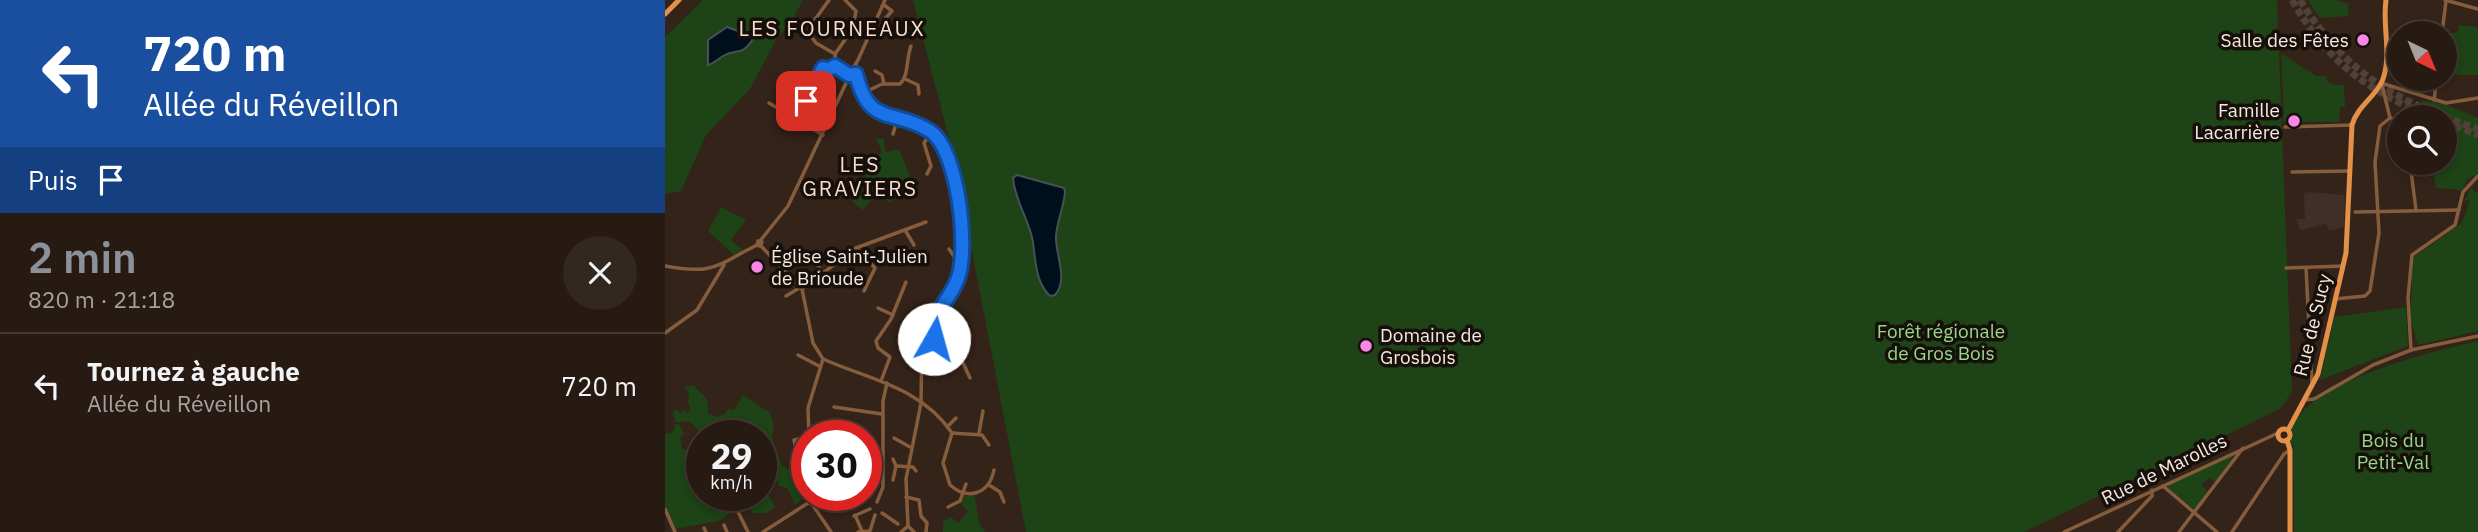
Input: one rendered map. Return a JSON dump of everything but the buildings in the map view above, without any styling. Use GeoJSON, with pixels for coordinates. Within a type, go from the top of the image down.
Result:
{"type":"FeatureCollection","features":[{"type":"Feature","properties":{"kind":"main road"},"geometry":{"type":"LineString","coordinates":[[665,14],[679,0]]}},
{"type":"Feature","properties":{"kind":"main road"},"geometry":{"type":"LineString","coordinates":[[2381,83],[2387,56],[2384,18],[2386,0]]}},
{"type":"Feature","properties":{"kind":"main road","name":"Rue de Sucy"},"geometry":{"type":"LineString","coordinates":[[2288,428],[2312,388],[2343,267],[2349,228],[2352,125],[2357,112],[2381,83]]}},
{"type":"Feature","properties":{"kind":"main road"},"geometry":{"type":"LineString","coordinates":[[2287,440],[2281,440],[2278,433],[2288,428]]}},
{"type":"Feature","properties":{"kind":"main road"},"geometry":{"type":"LineString","coordinates":[[2288,428],[2290,532]]}},
{"type":"Feature","properties":{"kind":"street"},"geometry":{"type":"LineString","coordinates":[[829,0],[811,25],[810,35],[816,43],[835,54]]}},
{"type":"Feature","properties":{"kind":"street"},"geometry":{"type":"LineString","coordinates":[[835,66],[835,54],[850,32],[856,11],[845,0]]}},
{"type":"Feature","properties":{"kind":"street"},"geometry":{"type":"LineString","coordinates":[[2443,21],[2445,0],[2478,9]]}},
{"type":"Feature","properties":{"kind":"street"},"geometry":{"type":"LineString","coordinates":[[665,265],[703,271],[725,263],[759,244],[788,206],[885,3],[893,10],[883,21],[878,36]]}},
{"type":"Feature","properties":{"kind":"street"},"geometry":{"type":"LineString","coordinates":[[860,94],[884,84],[897,86],[905,79],[906,61],[911,46]]}},
{"type":"Feature","properties":{"kind":"street"},"geometry":{"type":"LineString","coordinates":[[835,66],[850,78],[865,102],[888,117],[931,132],[945,148],[959,212],[963,261],[950,296],[925,332],[921,346],[921,400],[906,479],[908,526],[914,532]]}},
{"type":"Feature","properties":{"kind":"street"},"geometry":{"type":"LineString","coordinates":[[806,101],[823,68],[828,70],[835,66]]}},
{"type":"Feature","properties":{"kind":"street"},"geometry":{"type":"LineString","coordinates":[[876,71],[882,75],[884,84]]}},
{"type":"Feature","properties":{"kind":"street"},"geometry":{"type":"LineString","coordinates":[[905,79],[918,85],[919,94]]}},
{"type":"Feature","properties":{"kind":"street"},"geometry":{"type":"LineString","coordinates":[[2381,83],[2446,103],[2478,98]]}},
{"type":"Feature","properties":{"kind":"street"},"geometry":{"type":"LineString","coordinates":[[2381,83],[2387,106]]}},
{"type":"Feature","properties":{"kind":"street"},"geometry":{"type":"LineString","coordinates":[[2434,100],[2435,91]]}},
{"type":"Feature","properties":{"kind":"street"},"geometry":{"type":"LineString","coordinates":[[769,103],[823,135]]}},
{"type":"Feature","properties":{"kind":"street"},"geometry":{"type":"LineString","coordinates":[[893,134],[897,120]]}},
{"type":"Feature","properties":{"kind":"street"},"geometry":{"type":"LineString","coordinates":[[2335,299],[2365,296],[2370,291],[2378,246],[2375,162],[2378,132],[2382,122],[2387,120]]}},
{"type":"Feature","properties":{"kind":"street"},"geometry":{"type":"LineString","coordinates":[[2285,127],[2352,125]]}},
{"type":"Feature","properties":{"kind":"street"},"geometry":{"type":"LineString","coordinates":[[927,174],[931,166],[923,143],[931,132]]}},
{"type":"Feature","properties":{"kind":"street"},"geometry":{"type":"LineString","coordinates":[[2293,172],[2349,172]]}},
{"type":"Feature","properties":{"kind":"street"},"geometry":{"type":"LineString","coordinates":[[2412,175],[2416,211]]}},
{"type":"Feature","properties":{"kind":"street"},"geometry":{"type":"LineString","coordinates":[[2411,350],[2410,261],[2415,251],[2455,225],[2467,185],[2478,176]]}},
{"type":"Feature","properties":{"kind":"street"},"geometry":{"type":"LineString","coordinates":[[2355,212],[2459,210]]}},
{"type":"Feature","properties":{"kind":"street"},"geometry":{"type":"LineString","coordinates":[[950,214],[959,212]]}},
{"type":"Feature","properties":{"kind":"street"},"geometry":{"type":"LineString","coordinates":[[786,296],[802,288],[856,248],[926,222]]}},
{"type":"Feature","properties":{"kind":"street"},"geometry":{"type":"LineString","coordinates":[[905,230],[914,245]]}},
{"type":"Feature","properties":{"kind":"street"},"geometry":{"type":"LineString","coordinates":[[759,244],[802,288],[813,343],[823,359],[887,383],[921,400],[952,433]]}},
{"type":"Feature","properties":{"kind":"street"},"geometry":{"type":"LineString","coordinates":[[856,248],[875,268],[864,292]]}},
{"type":"Feature","properties":{"kind":"street"},"geometry":{"type":"LineString","coordinates":[[949,249],[956,259],[963,261]]}},
{"type":"Feature","properties":{"kind":"street"},"geometry":{"type":"LineString","coordinates":[[812,258],[823,273]]}},
{"type":"Feature","properties":{"kind":"street"},"geometry":{"type":"LineString","coordinates":[[665,333],[697,310],[725,263]]}},
{"type":"Feature","properties":{"kind":"street"},"geometry":{"type":"LineString","coordinates":[[2286,268],[2343,267]]}},
{"type":"Feature","properties":{"kind":"street"},"geometry":{"type":"LineString","coordinates":[[2306,268],[2312,388],[2321,394]]}},
{"type":"Feature","properties":{"kind":"street"},"geometry":{"type":"LineString","coordinates":[[881,381],[890,357],[878,348],[876,341],[893,315],[906,282]]}},
{"type":"Feature","properties":{"kind":"street"},"geometry":{"type":"LineString","coordinates":[[878,308],[893,315]]}},
{"type":"Feature","properties":{"kind":"street"},"geometry":{"type":"LineString","coordinates":[[958,352],[970,335],[966,323]]}},
{"type":"Feature","properties":{"kind":"street"},"geometry":{"type":"LineString","coordinates":[[925,332],[958,352],[970,377]]}},
{"type":"Feature","properties":{"kind":"street"},"geometry":{"type":"LineString","coordinates":[[2305,400],[2373,365],[2411,350],[2478,336]]}},
{"type":"Feature","properties":{"kind":"street"},"geometry":{"type":"LineString","coordinates":[[798,355],[819,366]]}},
{"type":"Feature","properties":{"kind":"street"},"geometry":{"type":"LineString","coordinates":[[809,420],[809,408],[823,359]]}},
{"type":"Feature","properties":{"kind":"street"},"geometry":{"type":"LineString","coordinates":[[882,490],[882,414],[887,383]]}},
{"type":"Feature","properties":{"kind":"street"},"geometry":{"type":"LineString","coordinates":[[834,407],[882,414]]}},
{"type":"Feature","properties":{"kind":"street"},"geometry":{"type":"LineString","coordinates":[[979,434],[983,411]]}},
{"type":"Feature","properties":{"kind":"street"},"geometry":{"type":"LineString","coordinates":[[947,426],[956,418]]}},
{"type":"Feature","properties":{"kind":"street"},"geometry":{"type":"LineString","coordinates":[[952,433],[979,434],[989,445]]}},
{"type":"Feature","properties":{"kind":"street"},"geometry":{"type":"LineString","coordinates":[[952,433],[944,454],[944,471],[950,485],[963,493],[978,493],[989,485],[994,470]]}},
{"type":"Feature","properties":{"kind":"street","name":"Rue de Marolles"},"geometry":{"type":"LineString","coordinates":[[2064,532],[2278,433]]}},
{"type":"Feature","properties":{"kind":"street"},"geometry":{"type":"LineString","coordinates":[[894,438],[911,447]]}},
{"type":"Feature","properties":{"kind":"street"},"geometry":{"type":"LineString","coordinates":[[2179,532],[2243,447]]}},
{"type":"Feature","properties":{"kind":"street"},"geometry":{"type":"LineString","coordinates":[[2232,532],[2284,454],[2290,450]]}},
{"type":"Feature","properties":{"kind":"street"},"geometry":{"type":"LineString","coordinates":[[893,459],[896,466],[893,480]]}},
{"type":"Feature","properties":{"kind":"street"},"geometry":{"type":"LineString","coordinates":[[896,466],[908,466],[916,471]]}},
{"type":"Feature","properties":{"kind":"street"},"geometry":{"type":"LineString","coordinates":[[906,479],[913,481]]}},
{"type":"Feature","properties":{"kind":"street"},"geometry":{"type":"LineString","coordinates":[[948,507],[960,501],[966,484]]}},
{"type":"Feature","properties":{"kind":"street"},"geometry":{"type":"LineString","coordinates":[[989,485],[1000,492],[1004,502]]}},
{"type":"Feature","properties":{"kind":"street"},"geometry":{"type":"LineString","coordinates":[[2163,486],[2217,532]]}},
{"type":"Feature","properties":{"kind":"street"},"geometry":{"type":"LineString","coordinates":[[2118,532],[2152,496],[2152,491]]}},
{"type":"Feature","properties":{"kind":"street"},"geometry":{"type":"LineString","coordinates":[[907,497],[919,500],[921,516],[927,523],[926,532]]}},
{"type":"Feature","properties":{"kind":"street"},"geometry":{"type":"LineString","coordinates":[[665,509],[674,530],[665,531]]}},
{"type":"Feature","properties":{"kind":"street"},"geometry":{"type":"LineString","coordinates":[[764,532],[796,511]]}},
{"type":"Feature","properties":{"kind":"street"},"geometry":{"type":"LineString","coordinates":[[817,511],[831,532]]}},
{"type":"Feature","properties":{"kind":"street"},"geometry":{"type":"LineString","coordinates":[[865,511],[854,516],[860,531],[871,532],[875,515]]}},
{"type":"Feature","properties":{"kind":"street"},"geometry":{"type":"LineString","coordinates":[[738,512],[748,532]]}},
{"type":"Feature","properties":{"kind":"street"},"geometry":{"type":"LineString","coordinates":[[882,513],[898,524]]}},
{"type":"Feature","properties":{"kind":"street"},"geometry":{"type":"LineString","coordinates":[[724,525],[727,532]]}},
{"type":"Feature","properties":{"kind":"street"},"geometry":{"type":"LineString","coordinates":[[901,532],[908,526]]}},
{"type":"Feature","properties":{"kind":"shaded area"},"geometry":{"type":"Polygon","coordinates":[[[2304,193],[2345,195],[2344,227],[2329,231],[2326,224],[2300,230],[2296,219],[2305,219],[2304,193]]]}},
{"type":"Feature","properties":{"kind":"green space"},"geometry":{"type":"Polygon","coordinates":[[[703,0],[803,0],[789,26],[777,38],[750,89],[706,135],[681,191],[665,194],[665,37],[703,0]]]}},
{"type":"Feature","properties":{"kind":"green space","name":"Domaine de Grosbois"},"geometry":{"type":"Polygon","coordinates":[[[913,0],[2277,0],[2292,392],[2280,409],[2024,532],[1026,532],[954,158],[913,0]]]}},
{"type":"Feature","properties":{"kind":"green space"},"geometry":{"type":"Polygon","coordinates":[[[2308,0],[2335,0],[2349,4],[2348,16],[2320,18],[2308,0]]]}},
{"type":"Feature","properties":{"kind":"green space"},"geometry":{"type":"Polygon","coordinates":[[[2459,25],[2478,27],[2478,75],[2457,75],[2459,25]]]}},
{"type":"Feature","properties":{"kind":"green space"},"geometry":{"type":"Polygon","coordinates":[[[2281,53],[2316,76],[2326,76],[2327,81],[2334,85],[2344,85],[2345,107],[2340,107],[2339,122],[2284,122],[2281,53]]]}},
{"type":"Feature","properties":{"kind":"green space"},"geometry":{"type":"Polygon","coordinates":[[[2421,100],[2447,105],[2421,105],[2421,100]]]}},
{"type":"Feature","properties":{"kind":"green space"},"geometry":{"type":"Polygon","coordinates":[[[2457,109],[2478,118],[2478,174],[2468,179],[2462,190],[2436,188],[2433,175],[2457,175],[2457,109]]]}},
{"type":"Feature","properties":{"kind":"green space"},"geometry":{"type":"Polygon","coordinates":[[[876,138],[884,139],[885,152],[899,149],[913,184],[902,196],[889,202],[882,197],[873,198],[863,210],[852,201],[867,173],[864,169],[869,158],[873,160],[882,152],[876,138]]]}},
{"type":"Feature","properties":{"kind":"green space"},"geometry":{"type":"Polygon","coordinates":[[[2472,187],[2474,192],[2478,192],[2478,331],[2418,345],[2410,317],[2413,258],[2462,223],[2470,200],[2464,201],[2472,187]]]}},
{"type":"Feature","properties":{"kind":"green space"},"geometry":{"type":"Polygon","coordinates":[[[721,207],[746,220],[731,240],[743,250],[734,255],[708,231],[721,207]]]}},
{"type":"Feature","properties":{"kind":"green space"},"geometry":{"type":"Polygon","coordinates":[[[2406,307],[2408,346],[2320,380],[2334,317],[2406,307]]]}},
{"type":"Feature","properties":{"kind":"green space","name":"Bois du Petit-Val"},"geometry":{"type":"Polygon","coordinates":[[[2478,341],[2478,532],[2294,532],[2293,444],[2291,446],[2293,425],[2308,406],[2333,389],[2364,375],[2430,353],[2478,341]]]}},
{"type":"Feature","properties":{"kind":"green space"},"geometry":{"type":"Polygon","coordinates":[[[693,385],[707,399],[708,413],[716,417],[725,414],[728,409],[734,410],[743,395],[770,413],[772,420],[686,420],[676,423],[673,413],[676,409],[680,413],[684,409],[687,413],[691,409],[688,403],[689,393],[684,387],[693,385]]]}},
{"type":"Feature","properties":{"kind":"green space"},"geometry":{"type":"Polygon","coordinates":[[[675,424],[680,425],[684,434],[680,438],[682,449],[686,449],[686,511],[734,511],[719,521],[675,529],[665,505],[665,434],[673,432],[675,424]]]}},
{"type":"Feature","properties":{"kind":"green space"},"geometry":{"type":"Polygon","coordinates":[[[777,451],[782,465],[791,471],[791,496],[788,489],[778,485],[777,451]]]}},
{"type":"Feature","properties":{"kind":"green space"},"geometry":{"type":"Polygon","coordinates":[[[2236,453],[2215,483],[2211,478],[2201,484],[2208,492],[2194,509],[2168,488],[2168,485],[2236,453]]]}},
{"type":"Feature","properties":{"kind":"green space"},"geometry":{"type":"Polygon","coordinates":[[[964,496],[975,496],[979,523],[985,532],[943,532],[943,522],[951,517],[958,523],[968,511],[961,504],[964,496]]]}},
{"type":"Feature","properties":{"kind":"green space"},"geometry":{"type":"Polygon","coordinates":[[[751,511],[770,511],[767,513],[751,511]]]}},
{"type":"Feature","properties":{"kind":"water"},"geometry":{"type":"Polygon","coordinates":[[[727,27],[754,37],[746,48],[708,65],[708,40],[727,27]]]}},
{"type":"Feature","properties":{"kind":"water"},"geometry":{"type":"Polygon","coordinates":[[[1017,175],[1064,188],[1056,236],[1061,282],[1055,295],[1050,296],[1038,276],[1032,237],[1014,186],[1013,178],[1017,175]]]}},
{"type":"Feature","properties":{"kind":"tunnel"},"geometry":{"type":"LineString","coordinates":[[2292,0],[2305,22],[2351,72],[2405,105]]}},
{"type":"Feature","properties":{"kind":"tunnel"},"geometry":{"type":"LineString","coordinates":[[2300,0],[2336,48],[2376,82],[2422,108],[2478,129]]}},
{"type":"Feature","properties":{"kind":"tunnel"},"geometry":{"type":"LineString","coordinates":[[2457,127],[2478,135]]}},
{"type":"Feature","properties":{"kind":"place","name":"Salle des Fêtes"},"geometry":{"type":"Point","coordinates":[2363,40]}},
{"type":"Feature","properties":{"kind":"place","name":"Famille Lacarrière"},"geometry":{"type":"Point","coordinates":[2294,121]}},
{"type":"Feature","properties":{"kind":"place","name":"Église Saint-Julien de Brioude"},"geometry":{"type":"Point","coordinates":[757,267]}},
{"type":"Feature","properties":{"kind":"place","name":"Domaine de Grosbois"},"geometry":{"type":"Point","coordinates":[1366,346]}},
{"type":"Feature","properties":{"kind":"district","name":"LES FOURNEAUX"},"geometry":{"type":"Point","coordinates":[832,29]}},
{"type":"Feature","properties":{"kind":"district","name":"LES GRAVIERS"},"geometry":{"type":"Point","coordinates":[860,177]}},
{"type":"Feature","properties":{"kind":"route"},"geometry":{"type":"LineString","coordinates":[[806,101],[823,68],[828,70],[835,66],[849,75],[856,74],[865,102],[888,117],[898,118],[931,132],[940,139],[945,148],[963,230],[963,253],[954,288],[925,332],[934,339]]}},
{"type":"Feature","properties":{"kind":"park label","name":"Forêt régionale de Gros Bois"},"geometry":{"type":"Point","coordinates":[1941,342]}}]}
